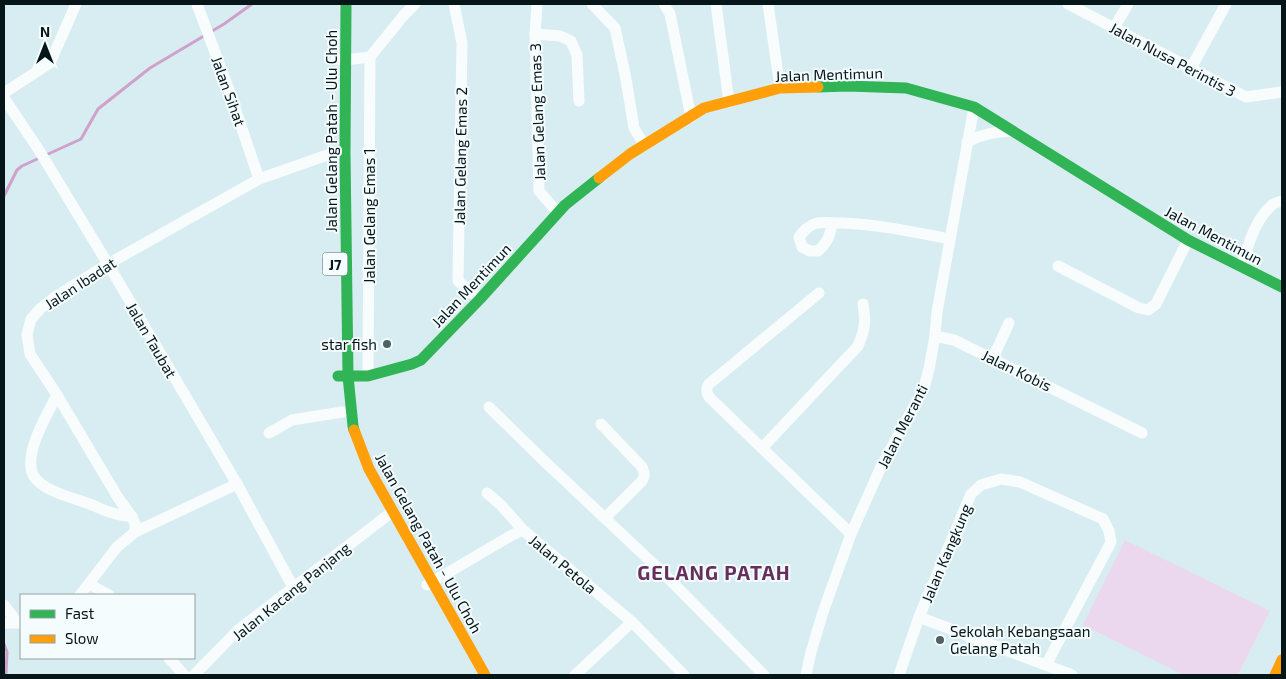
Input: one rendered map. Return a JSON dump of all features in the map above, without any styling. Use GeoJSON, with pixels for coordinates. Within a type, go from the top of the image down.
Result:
{"type":"FeatureCollection","features":[{"type":"Feature","properties":{"kind":"main road","name":"Jalan Gelang Patah - Ulu Choh"},"geometry":{"type":"LineString","coordinates":[[336,4],[341,59],[345,153],[343,428],[358,463],[485,675]]}},
{"type":"Feature","properties":{"kind":"main road","name":"Jalan Gelang Patah - Ulu Choh"},"geometry":{"type":"LineString","coordinates":[[334,124],[346,4]]}},
{"type":"Feature","properties":{"kind":"main road","name":"Jalan Mentimun"},"geometry":{"type":"LineString","coordinates":[[343,376],[368,376],[421,360],[566,205],[630,154],[704,108],[780,88],[847,86],[906,88],[974,108],[1188,240],[1282,287]]}},
{"type":"Feature","properties":{"kind":"main road","name":"Jalan Gelang Patah - Ulu Choh"},"geometry":{"type":"LineString","coordinates":[[335,249],[343,376],[353,426],[388,514]]}},
{"type":"Feature","properties":{"kind":"main road","name":"Jalan Gelang Patah - Ulu Choh"},"geometry":{"type":"LineString","coordinates":[[430,584],[475,675]]}},
{"type":"Feature","properties":{"kind":"main road"},"geometry":{"type":"LineString","coordinates":[[1276,675],[1282,660]]}},
{"type":"Feature","properties":{"kind":"street"},"geometry":{"type":"LineString","coordinates":[[4,92],[50,63],[76,4]]}},
{"type":"Feature","properties":{"kind":"street","name":"Jalan Sihat"},"geometry":{"type":"LineString","coordinates":[[197,4],[229,90],[259,180]]}},
{"type":"Feature","properties":{"kind":"street"},"geometry":{"type":"LineString","coordinates":[[341,59],[370,57],[404,14],[415,4]]}},
{"type":"Feature","properties":{"kind":"street","name":"Jalan Gelang Emas 2"},"geometry":{"type":"LineString","coordinates":[[454,4],[462,43],[458,281],[480,299]]}},
{"type":"Feature","properties":{"kind":"street","name":"Jalan Gelang Emas 3"},"geometry":{"type":"LineString","coordinates":[[537,4],[535,34],[539,191],[558,213]]}},
{"type":"Feature","properties":{"kind":"street"},"geometry":{"type":"LineString","coordinates":[[592,4],[615,28],[634,128],[644,146]]}},
{"type":"Feature","properties":{"kind":"street"},"geometry":{"type":"LineString","coordinates":[[664,4],[670,14],[691,117]]}},
{"type":"Feature","properties":{"kind":"street"},"geometry":{"type":"LineString","coordinates":[[716,4],[729,102]]}},
{"type":"Feature","properties":{"kind":"street"},"geometry":{"type":"LineString","coordinates":[[768,4],[780,88]]}},
{"type":"Feature","properties":{"kind":"street","name":"Jalan Nusa Perintis 3"},"geometry":{"type":"LineString","coordinates":[[1068,4],[1246,97],[1282,92]]}},
{"type":"Feature","properties":{"kind":"street"},"geometry":{"type":"LineString","coordinates":[[1114,28],[1128,4]]}},
{"type":"Feature","properties":{"kind":"street"},"geometry":{"type":"LineString","coordinates":[[1191,68],[1226,4]]}},
{"type":"Feature","properties":{"kind":"street"},"geometry":{"type":"LineString","coordinates":[[535,34],[560,36],[571,41],[577,55],[580,101]]}},
{"type":"Feature","properties":{"kind":"street","name":"Jalan Gelang Emas 1"},"geometry":{"type":"LineString","coordinates":[[368,376],[370,57]]}},
{"type":"Feature","properties":{"kind":"street","name":"Jalan Taubat"},"geometry":{"type":"LineString","coordinates":[[4,98],[37,147],[108,264],[237,484],[293,587]]}},
{"type":"Feature","properties":{"kind":"street","name":"Jalan Meranti"},"geometry":{"type":"LineString","coordinates":[[806,675],[823,612],[851,534],[880,469],[924,388],[930,369],[937,312],[974,108]]}},
{"type":"Feature","properties":{"kind":"street"},"geometry":{"type":"LineString","coordinates":[[967,142],[978,136],[1012,131]]}},
{"type":"Feature","properties":{"kind":"street","name":"Jalan Ibadat"},"geometry":{"type":"LineString","coordinates":[[134,532],[135,524],[132,517],[116,496],[30,354],[27,335],[31,319],[55,297],[108,264],[259,180],[333,153],[345,153]]}},
{"type":"Feature","properties":{"kind":"street"},"geometry":{"type":"LineString","coordinates":[[1242,268],[1251,239],[1260,220],[1272,205],[1282,201]]}},
{"type":"Feature","properties":{"kind":"street"},"geometry":{"type":"LineString","coordinates":[[832,223],[855,223],[950,239]]}},
{"type":"Feature","properties":{"kind":"street"},"geometry":{"type":"LineString","coordinates":[[1058,266],[1139,308],[1148,310],[1156,304],[1188,240]]}},
{"type":"Feature","properties":{"kind":"street"},"geometry":{"type":"LineString","coordinates":[[819,293],[707,387],[707,393],[851,534]]}},
{"type":"Feature","properties":{"kind":"street"},"geometry":{"type":"LineString","coordinates":[[762,448],[858,346],[864,333],[863,304]]}},
{"type":"Feature","properties":{"kind":"street"},"geometry":{"type":"LineString","coordinates":[[993,358],[1009,323]]}},
{"type":"Feature","properties":{"kind":"street","name":"Jalan Kobis"},"geometry":{"type":"LineString","coordinates":[[935,336],[954,340],[993,358],[1142,433]]}},
{"type":"Feature","properties":{"kind":"street"},"geometry":{"type":"LineString","coordinates":[[56,396],[31,455],[31,470],[38,481],[56,493],[114,514],[132,517]]}},
{"type":"Feature","properties":{"kind":"street"},"geometry":{"type":"LineString","coordinates":[[489,407],[662,572],[764,675]]}},
{"type":"Feature","properties":{"kind":"street"},"geometry":{"type":"LineString","coordinates":[[269,434],[292,420],[342,412]]}},
{"type":"Feature","properties":{"kind":"street"},"geometry":{"type":"LineString","coordinates":[[601,424],[642,467],[644,474],[644,477],[637,486],[605,518]]}},
{"type":"Feature","properties":{"kind":"street","name":"Jalan Kangkung"},"geometry":{"type":"LineString","coordinates":[[899,675],[919,617],[971,494],[981,485],[1001,479],[1020,482],[1103,519],[1109,530],[1111,542],[1046,665]]}},
{"type":"Feature","properties":{"kind":"street"},"geometry":{"type":"LineString","coordinates":[[81,594],[117,546],[134,532],[237,484]]}},
{"type":"Feature","properties":{"kind":"street"},"geometry":{"type":"LineString","coordinates":[[487,493],[501,505],[523,530]]}},
{"type":"Feature","properties":{"kind":"street","name":"Jalan Kacang Panjang"},"geometry":{"type":"LineString","coordinates":[[194,675],[238,630],[388,514]]}},
{"type":"Feature","properties":{"kind":"street","name":"Jalan Petola"},"geometry":{"type":"LineString","coordinates":[[430,584],[523,530],[632,622],[684,675]]}},
{"type":"Feature","properties":{"kind":"street"},"geometry":{"type":"LineString","coordinates":[[89,584],[108,594]]}},
{"type":"Feature","properties":{"kind":"street"},"geometry":{"type":"LineString","coordinates":[[4,605],[19,622]]}},
{"type":"Feature","properties":{"kind":"street"},"geometry":{"type":"LineString","coordinates":[[919,617],[1072,675]]}},
{"type":"Feature","properties":{"kind":"street"},"geometry":{"type":"LineString","coordinates":[[4,623],[19,622]]}},
{"type":"Feature","properties":{"kind":"street"},"geometry":{"type":"LineString","coordinates":[[576,675],[632,622]]}},
{"type":"Feature","properties":{"kind":"street"},"geometry":{"type":"LineString","coordinates":[[170,659],[184,675]]}},
{"type":"Feature","properties":{"kind":"shaded area"},"geometry":{"type":"Polygon","coordinates":[[[1125,540],[1270,611],[1238,675],[1184,675],[1083,625],[1125,540]]]}},
{"type":"Feature","properties":{"kind":"waterway"},"geometry":{"type":"LineString","coordinates":[[4,196],[17,170],[22,166],[81,139],[98,109],[150,68],[224,24],[252,4]]}},
{"type":"Feature","properties":{"kind":"waterway"},"geometry":{"type":"LineString","coordinates":[[4,644],[7,652],[6,673]]}},
{"type":"Feature","properties":{"kind":"traffic: fast"},"geometry":{"type":"LineString","coordinates":[[346,4],[345,153],[348,376],[354,430]]}},
{"type":"Feature","properties":{"kind":"traffic: fast"},"geometry":{"type":"LineString","coordinates":[[818,87],[906,88],[974,107],[1188,240],[1282,287]]}},
{"type":"Feature","properties":{"kind":"traffic: fast"},"geometry":{"type":"LineString","coordinates":[[338,376],[368,376],[421,360],[480,299],[565,205],[599,178]]}},
{"type":"Feature","properties":{"kind":"traffic: slow"},"geometry":{"type":"LineString","coordinates":[[599,178],[630,154],[704,108],[780,88],[818,87]]}},
{"type":"Feature","properties":{"kind":"traffic: slow"},"geometry":{"type":"LineString","coordinates":[[354,430],[369,469],[485,675]]}},
{"type":"Feature","properties":{"kind":"traffic: slow"},"geometry":{"type":"LineString","coordinates":[[1275,675],[1282,660]]}},
{"type":"Feature","properties":{"kind":"place","name":"star fish"},"geometry":{"type":"Point","coordinates":[387,344]}},
{"type":"Feature","properties":{"kind":"place","name":"Sekolah Kebangsaan Gelang Patah"},"geometry":{"type":"Point","coordinates":[940,640]}},
{"type":"Feature","properties":{"kind":"district","name":"GELANG PATAH"},"geometry":{"type":"Point","coordinates":[714,572]}}]}
